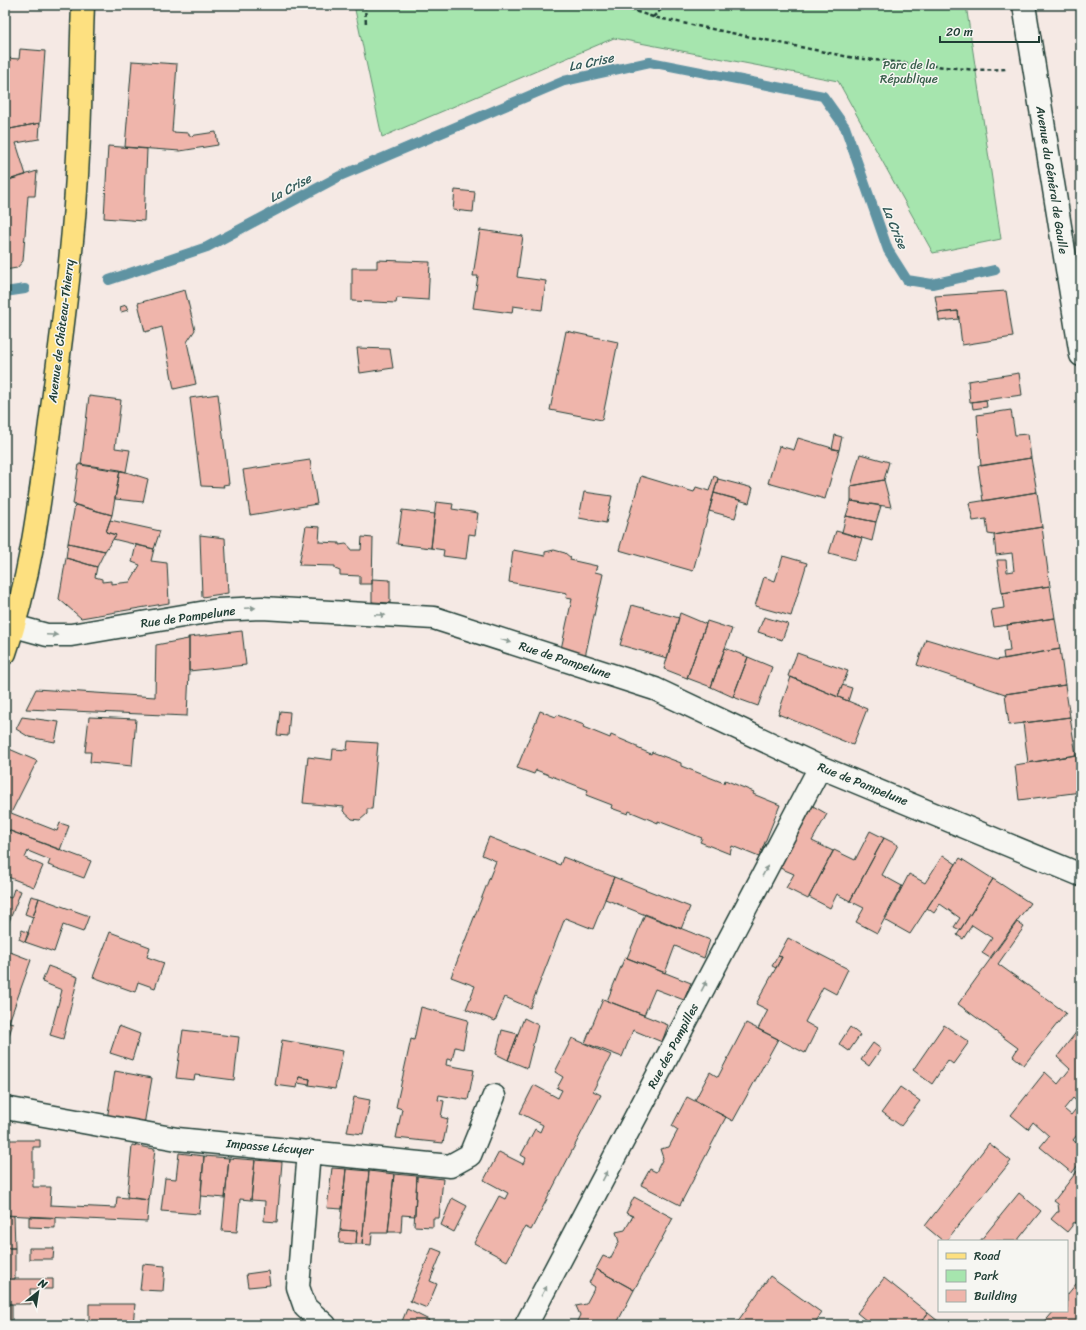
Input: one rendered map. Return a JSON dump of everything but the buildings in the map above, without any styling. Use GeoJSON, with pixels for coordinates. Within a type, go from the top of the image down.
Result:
{"type":"FeatureCollection","features":[{"type":"Feature","properties":{"kind":"main road","name":"Avenue de Château-Thierry"},"geometry":{"type":"LineString","coordinates":[[5,653],[26,581],[41,488],[62,332],[78,157],[83,5]]}},
{"type":"Feature","properties":{"kind":"street","name":"Avenue du Général de Gaulle"},"geometry":{"type":"LineString","coordinates":[[1024,5],[1033,69],[1081,355]]}},
{"type":"Feature","properties":{"kind":"street","name":"Rue de Pampelune"},"geometry":{"type":"LineString","coordinates":[[14,626],[47,635],[71,635],[218,610],[262,608],[434,618],[655,689],[820,767],[1081,875]]}},
{"type":"Feature","properties":{"kind":"street","name":"Rue des Pampilles"},"geometry":{"type":"LineString","coordinates":[[526,1325],[820,767]]}},
{"type":"Feature","properties":{"kind":"street","name":"Impasse Lécuyer"},"geometry":{"type":"LineString","coordinates":[[5,1108],[178,1139],[450,1166],[470,1155],[494,1096]]}},
{"type":"Feature","properties":{"kind":"street"},"geometry":{"type":"LineString","coordinates":[[309,1151],[298,1287],[305,1307],[325,1325]]}},
{"type":"Feature","properties":{"kind":"path"},"geometry":{"type":"LineString","coordinates":[[365,5],[366,25]]}},
{"type":"Feature","properties":{"kind":"path"},"geometry":{"type":"LineString","coordinates":[[616,5],[653,17],[854,58],[976,70],[1033,69]]}},
{"type":"Feature","properties":{"kind":"path"},"geometry":{"type":"LineString","coordinates":[[653,17],[666,5]]}},
{"type":"Feature","properties":{"kind":"green space","name":"Parc de la République"},"geometry":{"type":"Polygon","coordinates":[[[354,5],[966,5],[1001,239],[933,253],[838,81],[614,38],[382,137],[354,5]]]}},
{"type":"Feature","properties":{"kind":"waterway","name":"La Crise"},"geometry":{"type":"LineString","coordinates":[[109,280],[207,247],[340,176],[564,81],[650,62],[823,96],[845,127],[888,250],[907,280],[932,284],[995,270]]}},
{"type":"Feature","properties":{"kind":"waterway","name":"La Crise"},"geometry":{"type":"LineString","coordinates":[[5,292],[25,289]]}}]}
